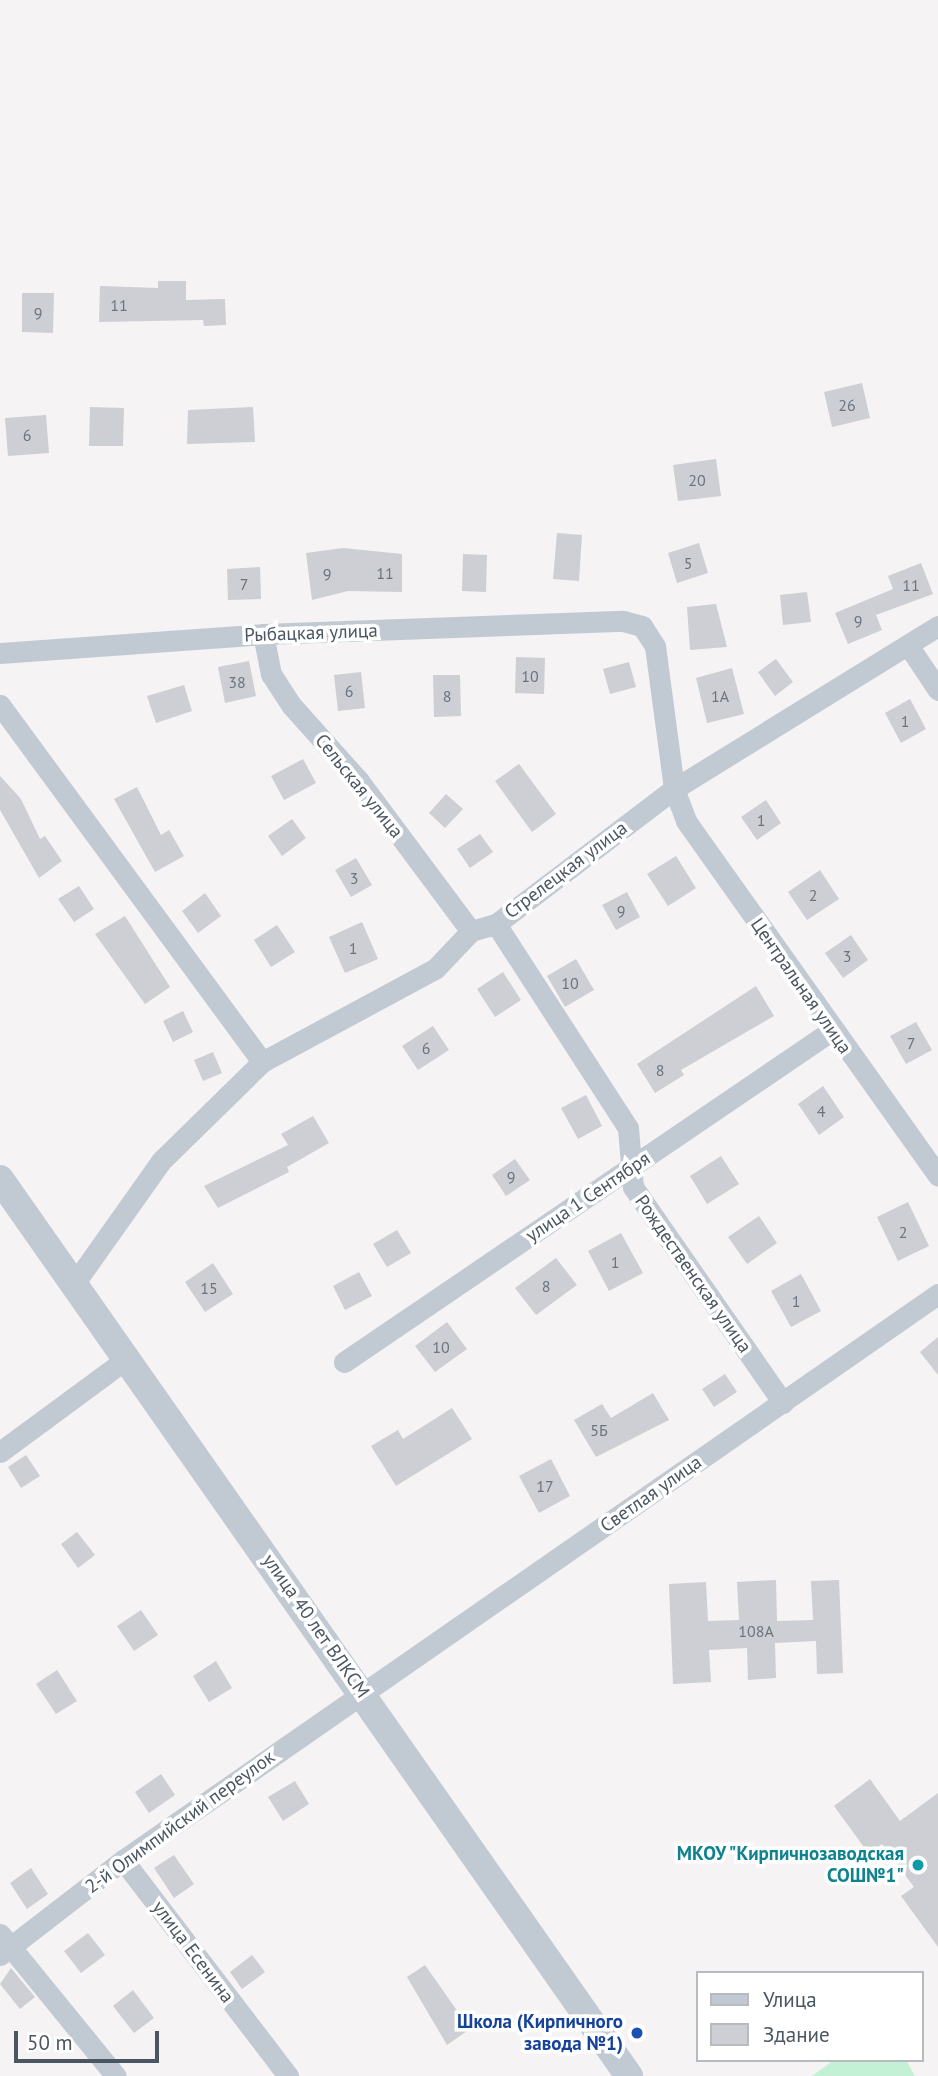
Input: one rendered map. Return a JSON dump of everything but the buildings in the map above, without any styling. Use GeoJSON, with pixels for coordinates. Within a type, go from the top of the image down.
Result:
{"type":"FeatureCollection","features":[{"type":"Feature","properties":{"kind":"street","name":"Рыбацкая улица"},"geometry":{"type":"LineString","coordinates":[[0,653],[263,634],[623,621]]}},
{"type":"Feature","properties":{"kind":"street","name":"Центральная улица"},"geometry":{"type":"LineString","coordinates":[[623,621],[642,626],[655,646],[674,789],[687,821],[831,1031],[938,1176]]}},
{"type":"Feature","properties":{"kind":"street","name":"Стрелецкая улица"},"geometry":{"type":"LineString","coordinates":[[74,1284],[161,1161],[262,1062],[435,969],[471,931],[496,923],[674,789],[938,626]]}},
{"type":"Feature","properties":{"kind":"street","name":"Сельская улица"},"geometry":{"type":"LineString","coordinates":[[263,634],[271,674],[292,706],[359,781],[471,931]]}},
{"type":"Feature","properties":{"kind":"street"},"geometry":{"type":"LineString","coordinates":[[908,645],[938,690]]}},
{"type":"Feature","properties":{"kind":"street"},"geometry":{"type":"LineString","coordinates":[[0,705],[262,1062]]}},
{"type":"Feature","properties":{"kind":"street","name":"Рождественская улица"},"geometry":{"type":"LineString","coordinates":[[496,923],[628,1128],[634,1149],[628,1171],[633,1187],[783,1404]]}},
{"type":"Feature","properties":{"kind":"street","name":"улица 1 Сентября"},"geometry":{"type":"LineString","coordinates":[[344,1362],[831,1031]]}},
{"type":"Feature","properties":{"kind":"street","name":"улица 40 лет ВЛКСМ"},"geometry":{"type":"LineString","coordinates":[[0,1179],[363,1693],[629,2076]]}},
{"type":"Feature","properties":{"kind":"street","name":"Светлая улица"},"geometry":{"type":"LineString","coordinates":[[363,1693],[938,1294]]}},
{"type":"Feature","properties":{"kind":"street"},"geometry":{"type":"LineString","coordinates":[[0,1452],[126,1359]]}},
{"type":"Feature","properties":{"kind":"street","name":"2-й Олимпийский переулок"},"geometry":{"type":"LineString","coordinates":[[4,1946],[363,1693]]}},
{"type":"Feature","properties":{"kind":"street","name":"улица Есенина"},"geometry":{"type":"LineString","coordinates":[[123,1860],[288,2076]]}},
{"type":"Feature","properties":{"kind":"street"},"geometry":{"type":"LineString","coordinates":[[4,1946],[116,2076]]}},
{"type":"Feature","properties":{"kind":"green space"},"geometry":{"type":"Polygon","coordinates":[[[831,2062],[907,2062],[915,2076],[812,2076],[831,2062]]]}},
{"type":"Feature","properties":{"kind":"place","name":"МКОУ \"Кирпичнозаводская СОШ№1\""},"geometry":{"type":"Point","coordinates":[918,1865]}},
{"type":"Feature","properties":{"kind":"place","name":"Школа (Кирпичного завода №1)"},"geometry":{"type":"Point","coordinates":[637,2033]}}]}
